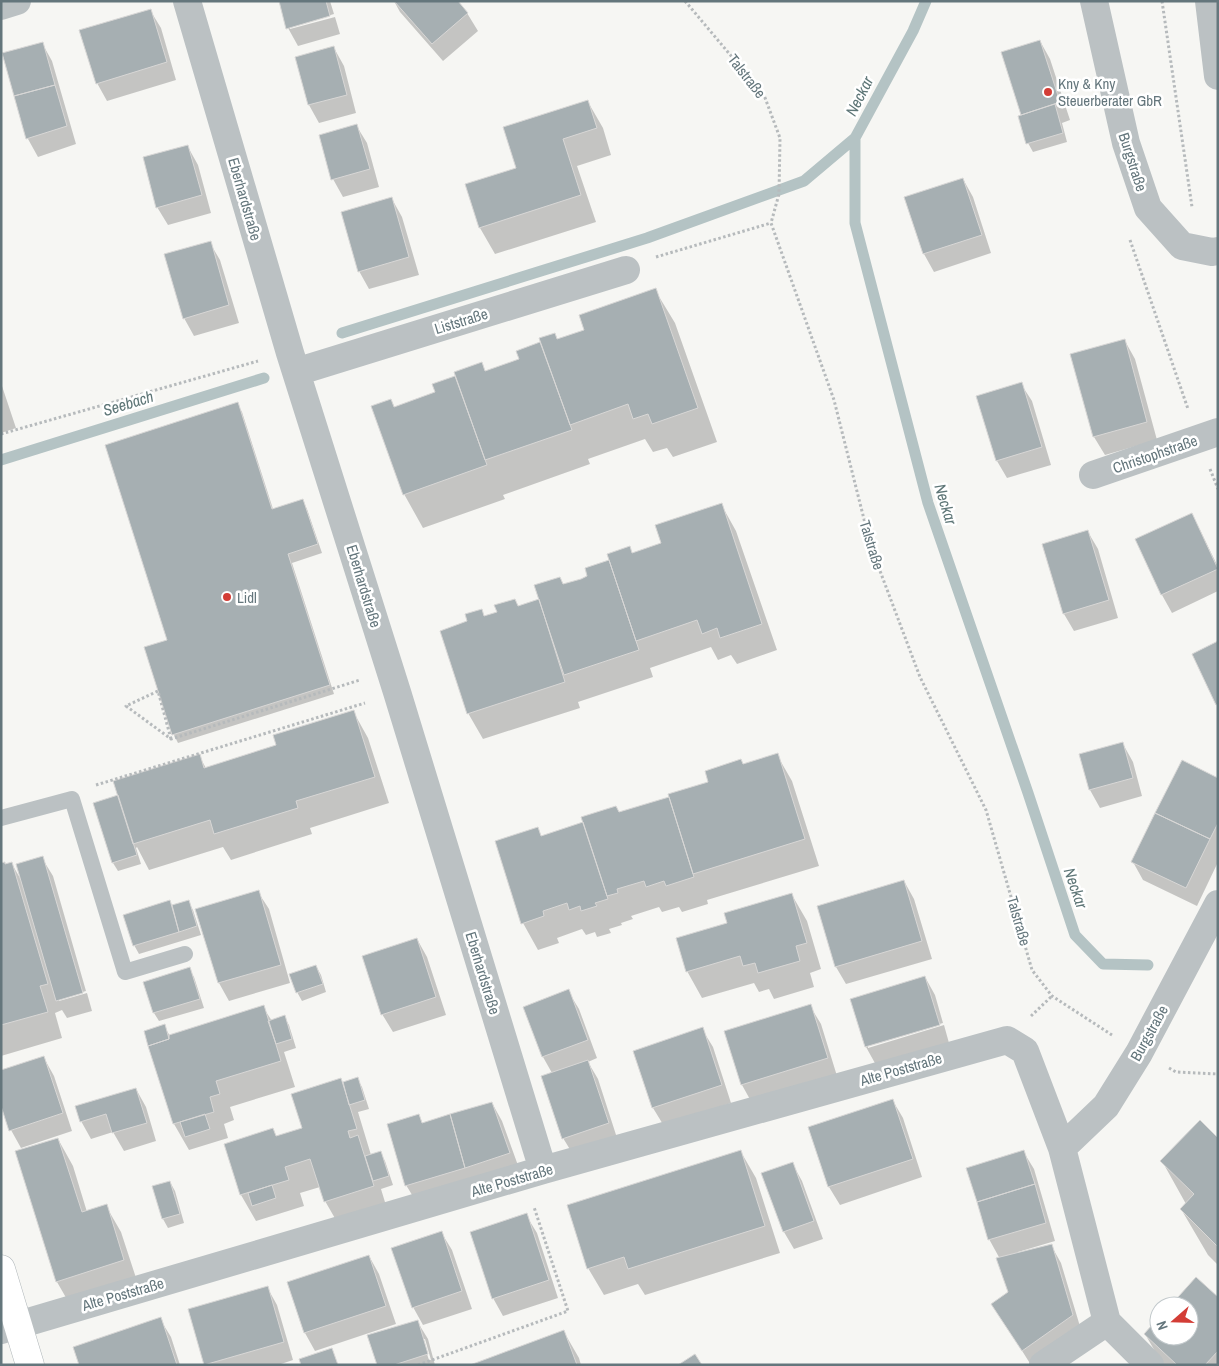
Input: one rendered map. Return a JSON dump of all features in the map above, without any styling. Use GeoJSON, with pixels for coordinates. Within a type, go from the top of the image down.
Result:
{"type":"FeatureCollection","features":[{"type":"Feature","properties":{"kind":"main road"},"geometry":{"type":"LineString","coordinates":[[1,1269],[10,1328],[30,1365]]}},
{"type":"Feature","properties":{"kind":"street"},"geometry":{"type":"LineString","coordinates":[[1,6],[17,1]]}},
{"type":"Feature","properties":{"kind":"street","name":"Eberhardstraße"},"geometry":{"type":"LineString","coordinates":[[187,1],[293,362],[397,692],[533,1173]]}},
{"type":"Feature","properties":{"kind":"street","name":"Burgstraße"},"geometry":{"type":"LineString","coordinates":[[1094,1],[1126,143],[1148,208],[1182,246]]}},
{"type":"Feature","properties":{"kind":"street"},"geometry":{"type":"LineString","coordinates":[[1209,1],[1218,76]]}},
{"type":"Feature","properties":{"kind":"street"},"geometry":{"type":"LineString","coordinates":[[1182,246],[1212,252],[1218,251]]}},
{"type":"Feature","properties":{"kind":"street","name":"Liststraße"},"geometry":{"type":"LineString","coordinates":[[293,362],[626,270]]}},
{"type":"Feature","properties":{"kind":"street","name":"Christophstraße"},"geometry":{"type":"LineString","coordinates":[[1093,475],[1208,436]]}},
{"type":"Feature","properties":{"kind":"street","name":"Burgstraße"},"geometry":{"type":"LineString","coordinates":[[1062,1148],[1106,1106],[1139,1053],[1218,904]]}},
{"type":"Feature","properties":{"kind":"street","name":"Alte Poststraße"},"geometry":{"type":"LineString","coordinates":[[10,1328],[533,1173],[1007,1040],[1025,1051],[1062,1148]]}},
{"type":"Feature","properties":{"kind":"street"},"geometry":{"type":"LineString","coordinates":[[1062,1148],[1107,1322],[1150,1365]]}},
{"type":"Feature","properties":{"kind":"street"},"geometry":{"type":"LineString","coordinates":[[1042,1365],[1107,1322]]}},
{"type":"Feature","properties":{"kind":"lane"},"geometry":{"type":"LineString","coordinates":[[1,818],[72,799],[125,972],[185,954]]}},
{"type":"Feature","properties":{"kind":"path","name":"Talstraße"},"geometry":{"type":"LineString","coordinates":[[685,1],[764,95],[780,138],[780,186],[771,223],[834,400],[871,548],[920,677],[986,810],[1032,970],[1052,996],[1139,1053],[1176,1072],[1218,1074]]}},
{"type":"Feature","properties":{"kind":"path"},"geometry":{"type":"LineString","coordinates":[[1162,1],[1193,211],[1182,246]]}},
{"type":"Feature","properties":{"kind":"path"},"geometry":{"type":"LineString","coordinates":[[626,270],[644,260],[771,223]]}},
{"type":"Feature","properties":{"kind":"path"},"geometry":{"type":"LineString","coordinates":[[1128,233],[1208,436],[1218,490]]}},
{"type":"Feature","properties":{"kind":"path"},"geometry":{"type":"LineString","coordinates":[[1,434],[293,362]]}},
{"type":"Feature","properties":{"kind":"path"},"geometry":{"type":"LineString","coordinates":[[171,740],[360,680]]}},
{"type":"Feature","properties":{"kind":"path"},"geometry":{"type":"LineString","coordinates":[[158,691],[171,740],[148,723],[126,706],[158,691]]}},
{"type":"Feature","properties":{"kind":"path"},"geometry":{"type":"LineString","coordinates":[[72,799],[96,785],[397,692]]}},
{"type":"Feature","properties":{"kind":"path"},"geometry":{"type":"LineString","coordinates":[[418,1365],[568,1311],[533,1173]]}},
{"type":"Feature","properties":{"kind":"building"},"geometry":{"type":"Polygon","coordinates":[[[279,1],[326,1],[330,16],[286,29],[279,1]]]}},
{"type":"Feature","properties":{"kind":"building"},"geometry":{"type":"Polygon","coordinates":[[[394,1],[458,1],[468,13],[432,44],[394,1]]]}},
{"type":"Feature","properties":{"kind":"building"},"geometry":{"type":"Polygon","coordinates":[[[151,9],[167,62],[96,84],[79,30],[151,9]]]}},
{"type":"Feature","properties":{"kind":"building"},"geometry":{"type":"Polygon","coordinates":[[[1040,40],[1060,102],[1021,115],[1001,52],[1040,40]]]}},
{"type":"Feature","properties":{"kind":"building"},"geometry":{"type":"Polygon","coordinates":[[[43,42],[55,85],[14,96],[2,53],[43,42]]]}},
{"type":"Feature","properties":{"kind":"building"},"geometry":{"type":"Polygon","coordinates":[[[334,46],[347,95],[308,105],[295,57],[334,46]]]}},
{"type":"Feature","properties":{"kind":"building"},"geometry":{"type":"Polygon","coordinates":[[[55,85],[67,126],[26,139],[14,96],[55,85]]]}},
{"type":"Feature","properties":{"kind":"building"},"geometry":{"type":"Polygon","coordinates":[[[588,100],[597,128],[563,139],[581,195],[479,228],[465,184],[516,168],[503,127],[588,100]]]}},
{"type":"Feature","properties":{"kind":"building"},"geometry":{"type":"Polygon","coordinates":[[[1055,104],[1063,133],[1026,144],[1018,116],[1055,104]]]}},
{"type":"Feature","properties":{"kind":"building"},"geometry":{"type":"Polygon","coordinates":[[[357,124],[370,169],[331,180],[319,135],[357,124]]]}},
{"type":"Feature","properties":{"kind":"building"},"geometry":{"type":"Polygon","coordinates":[[[188,145],[202,195],[156,208],[143,157],[188,145]]]}},
{"type":"Feature","properties":{"kind":"building"},"geometry":{"type":"Polygon","coordinates":[[[963,178],[982,235],[923,254],[904,197],[963,178]]]}},
{"type":"Feature","properties":{"kind":"building"},"geometry":{"type":"Polygon","coordinates":[[[392,197],[409,257],[358,272],[341,212],[392,197]]]}},
{"type":"Feature","properties":{"kind":"building"},"geometry":{"type":"Polygon","coordinates":[[[211,241],[229,305],[183,319],[164,254],[211,241]]]}},
{"type":"Feature","properties":{"kind":"building"},"geometry":{"type":"Polygon","coordinates":[[[656,288],[698,408],[652,424],[648,414],[633,419],[628,404],[570,425],[539,338],[555,333],[557,339],[584,330],[579,315],[656,288]]]}},
{"type":"Feature","properties":{"kind":"building"},"geometry":{"type":"Polygon","coordinates":[[[1125,339],[1147,422],[1093,437],[1070,354],[1125,339]]]}},
{"type":"Feature","properties":{"kind":"building"},"geometry":{"type":"Polygon","coordinates":[[[540,342],[572,430],[485,460],[454,372],[482,362],[485,371],[519,359],[516,351],[540,342]]]}},
{"type":"Feature","properties":{"kind":"building"},"geometry":{"type":"Polygon","coordinates":[[[455,376],[487,465],[403,495],[371,406],[391,399],[394,407],[435,392],[432,384],[455,376]]]}},
{"type":"Feature","properties":{"kind":"building"},"geometry":{"type":"Polygon","coordinates":[[[1022,382],[1042,447],[996,461],[976,396],[1022,382]]]}},
{"type":"Feature","properties":{"kind":"building","name":"Lidl"},"geometry":{"type":"Polygon","coordinates":[[[238,402],[272,509],[303,499],[318,544],[288,554],[330,685],[172,735],[144,647],[167,640],[105,445],[238,402]]]}},
{"type":"Feature","properties":{"kind":"building"},"geometry":{"type":"Polygon","coordinates":[[[722,503],[762,624],[720,638],[717,628],[702,634],[697,620],[636,641],[607,554],[630,546],[632,553],[661,543],[655,525],[722,503]]]}},
{"type":"Feature","properties":{"kind":"building"},"geometry":{"type":"Polygon","coordinates":[[[1192,513],[1218,569],[1161,595],[1135,539],[1192,513]]]}},
{"type":"Feature","properties":{"kind":"building"},"geometry":{"type":"Polygon","coordinates":[[[1088,530],[1109,600],[1063,614],[1042,544],[1088,530]]]}},
{"type":"Feature","properties":{"kind":"building"},"geometry":{"type":"Polygon","coordinates":[[[609,560],[639,650],[564,675],[534,585],[560,577],[563,584],[581,579],[587,576],[585,568],[609,560]]]}},
{"type":"Feature","properties":{"kind":"building"},"geometry":{"type":"Polygon","coordinates":[[[515,599],[518,606],[539,599],[565,682],[467,714],[440,631],[467,621],[465,614],[482,609],[484,616],[497,612],[494,605],[515,599]]]}},
{"type":"Feature","properties":{"kind":"building"},"geometry":{"type":"Polygon","coordinates":[[[1218,641],[1218,704],[1216,705],[1192,654],[1218,641]]]}},
{"type":"Feature","properties":{"kind":"building"},"geometry":{"type":"Polygon","coordinates":[[[354,710],[375,777],[296,801],[298,808],[214,834],[210,820],[133,844],[113,781],[200,754],[204,768],[276,745],[273,735],[354,710]]]}},
{"type":"Feature","properties":{"kind":"building"},"geometry":{"type":"Polygon","coordinates":[[[1123,742],[1133,778],[1089,790],[1079,754],[1123,742]]]}},
{"type":"Feature","properties":{"kind":"building"},"geometry":{"type":"Polygon","coordinates":[[[778,753],[805,839],[693,874],[668,794],[708,782],[705,771],[741,759],[743,764],[778,753]]]}},
{"type":"Feature","properties":{"kind":"building"},"geometry":{"type":"Polygon","coordinates":[[[1182,760],[1218,778],[1218,823],[1210,839],[1155,813],[1182,760]]]}},
{"type":"Feature","properties":{"kind":"building"},"geometry":{"type":"Polygon","coordinates":[[[118,795],[137,855],[112,863],[93,803],[118,795]]]}},
{"type":"Feature","properties":{"kind":"building"},"geometry":{"type":"Polygon","coordinates":[[[669,797],[694,877],[666,886],[664,881],[646,887],[644,881],[617,889],[618,893],[607,896],[581,817],[616,806],[619,812],[669,797]]]}},
{"type":"Feature","properties":{"kind":"building"},"geometry":{"type":"Polygon","coordinates":[[[1155,813],[1210,839],[1186,888],[1131,862],[1155,813]]]}},
{"type":"Feature","properties":{"kind":"building"},"geometry":{"type":"Polygon","coordinates":[[[583,822],[608,899],[595,903],[597,906],[581,911],[580,906],[569,910],[567,903],[543,911],[544,916],[521,924],[495,841],[538,827],[541,836],[583,822]]]}},
{"type":"Feature","properties":{"kind":"building"},"geometry":{"type":"Polygon","coordinates":[[[43,856],[83,993],[56,1001],[16,864],[43,856]]]}},
{"type":"Feature","properties":{"kind":"building"},"geometry":{"type":"Polygon","coordinates":[[[5,862],[5,864],[12,862],[48,984],[40,986],[48,1012],[1,1025],[1,863],[5,862]]]}},
{"type":"Feature","properties":{"kind":"building"},"geometry":{"type":"Polygon","coordinates":[[[904,880],[922,941],[835,967],[817,906],[904,880]]]}},
{"type":"Feature","properties":{"kind":"building"},"geometry":{"type":"Polygon","coordinates":[[[259,890],[281,965],[218,983],[195,909],[259,890]]]}},
{"type":"Feature","properties":{"kind":"building"},"geometry":{"type":"Polygon","coordinates":[[[792,893],[807,943],[796,946],[800,961],[758,973],[755,963],[743,966],[740,956],[686,972],[676,938],[727,923],[724,913],[792,893]]]}},
{"type":"Feature","properties":{"kind":"building"},"geometry":{"type":"Polygon","coordinates":[[[170,900],[179,932],[133,946],[123,915],[170,900]]]}},
{"type":"Feature","properties":{"kind":"building"},"geometry":{"type":"Polygon","coordinates":[[[189,900],[197,926],[179,932],[172,905],[189,900]]]}},
{"type":"Feature","properties":{"kind":"building"},"geometry":{"type":"Polygon","coordinates":[[[417,938],[436,997],[381,1015],[362,956],[417,938]]]}},
{"type":"Feature","properties":{"kind":"building"},"geometry":{"type":"Polygon","coordinates":[[[316,965],[323,984],[296,993],[289,974],[316,965]]]}},
{"type":"Feature","properties":{"kind":"building"},"geometry":{"type":"Polygon","coordinates":[[[190,967],[200,999],[153,1013],[143,982],[190,967]]]}},
{"type":"Feature","properties":{"kind":"building"},"geometry":{"type":"Polygon","coordinates":[[[925,976],[940,1025],[865,1047],[850,999],[925,976]]]}},
{"type":"Feature","properties":{"kind":"building"},"geometry":{"type":"Polygon","coordinates":[[[569,989],[588,1040],[542,1057],[523,1007],[569,989]]]}},
{"type":"Feature","properties":{"kind":"building"},"geometry":{"type":"Polygon","coordinates":[[[811,1004],[828,1058],[741,1085],[724,1031],[811,1004]]]}},
{"type":"Feature","properties":{"kind":"building"},"geometry":{"type":"Polygon","coordinates":[[[264,1005],[281,1061],[216,1081],[220,1094],[210,1097],[214,1112],[173,1124],[148,1046],[169,1039],[169,1035],[264,1005]]]}},
{"type":"Feature","properties":{"kind":"building"},"geometry":{"type":"Polygon","coordinates":[[[285,1015],[292,1039],[276,1044],[268,1021],[285,1015]]]}},
{"type":"Feature","properties":{"kind":"building"},"geometry":{"type":"Polygon","coordinates":[[[165,1024],[169,1039],[148,1046],[144,1031],[165,1024]]]}},
{"type":"Feature","properties":{"kind":"building"},"geometry":{"type":"Polygon","coordinates":[[[703,1027],[722,1085],[652,1108],[633,1051],[703,1027]]]}},
{"type":"Feature","properties":{"kind":"building"},"geometry":{"type":"Polygon","coordinates":[[[44,1056],[63,1113],[9,1131],[1,1106],[1,1070],[44,1056]]]}},
{"type":"Feature","properties":{"kind":"building"},"geometry":{"type":"Polygon","coordinates":[[[588,1060],[609,1123],[562,1139],[541,1076],[588,1060]]]}},
{"type":"Feature","properties":{"kind":"building"},"geometry":{"type":"Polygon","coordinates":[[[358,1077],[365,1100],[349,1105],[343,1082],[358,1077]]]}},
{"type":"Feature","properties":{"kind":"building"},"geometry":{"type":"Polygon","coordinates":[[[341,1078],[357,1129],[348,1131],[350,1138],[358,1135],[374,1186],[324,1202],[310,1159],[285,1167],[289,1180],[240,1195],[224,1144],[273,1128],[276,1136],[302,1128],[291,1094],[341,1078]]]}},
{"type":"Feature","properties":{"kind":"building"},"geometry":{"type":"Polygon","coordinates":[[[136,1088],[147,1123],[112,1133],[106,1114],[80,1122],[75,1106],[136,1088]]]}},
{"type":"Feature","properties":{"kind":"building"},"geometry":{"type":"Polygon","coordinates":[[[893,1099],[913,1159],[828,1187],[808,1127],[893,1099]]]}},
{"type":"Feature","properties":{"kind":"building"},"geometry":{"type":"Polygon","coordinates":[[[492,1102],[510,1153],[465,1168],[450,1114],[492,1102]]]}},
{"type":"Feature","properties":{"kind":"building"},"geometry":{"type":"Polygon","coordinates":[[[205,1114],[210,1129],[185,1137],[180,1122],[205,1114]]]}},
{"type":"Feature","properties":{"kind":"building"},"geometry":{"type":"Polygon","coordinates":[[[419,1114],[422,1123],[450,1114],[465,1168],[405,1186],[387,1124],[419,1114]]]}},
{"type":"Feature","properties":{"kind":"building"},"geometry":{"type":"Polygon","coordinates":[[[1200,1120],[1218,1138],[1218,1247],[1180,1209],[1194,1194],[1160,1161],[1200,1120]]]}},
{"type":"Feature","properties":{"kind":"building"},"geometry":{"type":"Polygon","coordinates":[[[58,1138],[82,1212],[107,1204],[124,1260],[56,1282],[15,1151],[58,1138]]]}},
{"type":"Feature","properties":{"kind":"building"},"geometry":{"type":"Polygon","coordinates":[[[741,1150],[765,1226],[628,1269],[624,1257],[587,1269],[567,1205],[741,1150]]]}},
{"type":"Feature","properties":{"kind":"building"},"geometry":{"type":"Polygon","coordinates":[[[1024,1150],[1035,1184],[977,1202],[966,1168],[1024,1150]]]}},
{"type":"Feature","properties":{"kind":"building"},"geometry":{"type":"Polygon","coordinates":[[[381,1151],[389,1176],[373,1181],[365,1156],[381,1151]]]}},
{"type":"Feature","properties":{"kind":"building"},"geometry":{"type":"Polygon","coordinates":[[[793,1162],[814,1221],[783,1232],[761,1173],[793,1162]]]}},
{"type":"Feature","properties":{"kind":"building"},"geometry":{"type":"Polygon","coordinates":[[[170,1181],[180,1214],[162,1219],[152,1186],[170,1181]]]}},
{"type":"Feature","properties":{"kind":"building"},"geometry":{"type":"Polygon","coordinates":[[[1035,1184],[1046,1223],[988,1240],[977,1202],[1035,1184]]]}},
{"type":"Feature","properties":{"kind":"building"},"geometry":{"type":"Polygon","coordinates":[[[272,1185],[276,1198],[252,1206],[248,1193],[272,1185]]]}},
{"type":"Feature","properties":{"kind":"building"},"geometry":{"type":"Polygon","coordinates":[[[527,1213],[549,1280],[492,1299],[470,1232],[527,1213]]]}},
{"type":"Feature","properties":{"kind":"building"},"geometry":{"type":"Polygon","coordinates":[[[442,1231],[462,1291],[412,1308],[391,1248],[442,1231]]]}},
{"type":"Feature","properties":{"kind":"building"},"geometry":{"type":"Polygon","coordinates":[[[1052,1244],[1073,1315],[1022,1351],[991,1304],[1008,1292],[996,1258],[1052,1244]]]}},
{"type":"Feature","properties":{"kind":"building"},"geometry":{"type":"Polygon","coordinates":[[[369,1255],[386,1306],[304,1333],[287,1282],[369,1255]]]}},
{"type":"Feature","properties":{"kind":"building"},"geometry":{"type":"Polygon","coordinates":[[[1196,1277],[1218,1297],[1218,1351],[1205,1365],[1177,1365],[1157,1346],[1199,1346],[1199,1296],[1179,1296],[1196,1277]]]}},
{"type":"Feature","properties":{"kind":"building"},"geometry":{"type":"Polygon","coordinates":[[[268,1286],[284,1342],[204,1365],[188,1309],[268,1286]]]}},
{"type":"Feature","properties":{"kind":"building"},"geometry":{"type":"Polygon","coordinates":[[[161,1317],[177,1365],[79,1365],[73,1347],[161,1317]]]}},
{"type":"Feature","properties":{"kind":"building"},"geometry":{"type":"Polygon","coordinates":[[[418,1320],[428,1354],[394,1365],[377,1365],[367,1335],[418,1320]]]}},
{"type":"Feature","properties":{"kind":"building"},"geometry":{"type":"Polygon","coordinates":[[[1149,1328],[1149,1339],[1144,1334],[1149,1328]]]}},
{"type":"Feature","properties":{"kind":"building"},"geometry":{"type":"Polygon","coordinates":[[[564,1330],[577,1365],[470,1365],[564,1330]]]}},
{"type":"Feature","properties":{"kind":"building"},"geometry":{"type":"Polygon","coordinates":[[[332,1348],[338,1365],[301,1365],[299,1359],[332,1348]]]}},
{"type":"Feature","properties":{"kind":"building"},"geometry":{"type":"Polygon","coordinates":[[[695,1354],[702,1365],[678,1365],[695,1354]]]}},
{"type":"Feature","properties":{"kind":"waterway","name":"Neckar"},"geometry":{"type":"LineString","coordinates":[[926,1],[913,31],[855,138],[855,223],[928,503],[1075,935],[1103,964],[1148,965]]}},
{"type":"Feature","properties":{"kind":"waterway"},"geometry":{"type":"LineString","coordinates":[[342,333],[647,238],[804,181],[855,138]]}},
{"type":"Feature","properties":{"kind":"waterway","name":"Seebach"},"geometry":{"type":"LineString","coordinates":[[1,460],[264,378]]}},
{"type":"Feature","properties":{"kind":"place","name":"Kny & Kny Steuerberater GbR"},"geometry":{"type":"Point","coordinates":[1048,92]}},
{"type":"Feature","properties":{"kind":"place","name":"Lidl"},"geometry":{"type":"Point","coordinates":[227,597]}}]}
